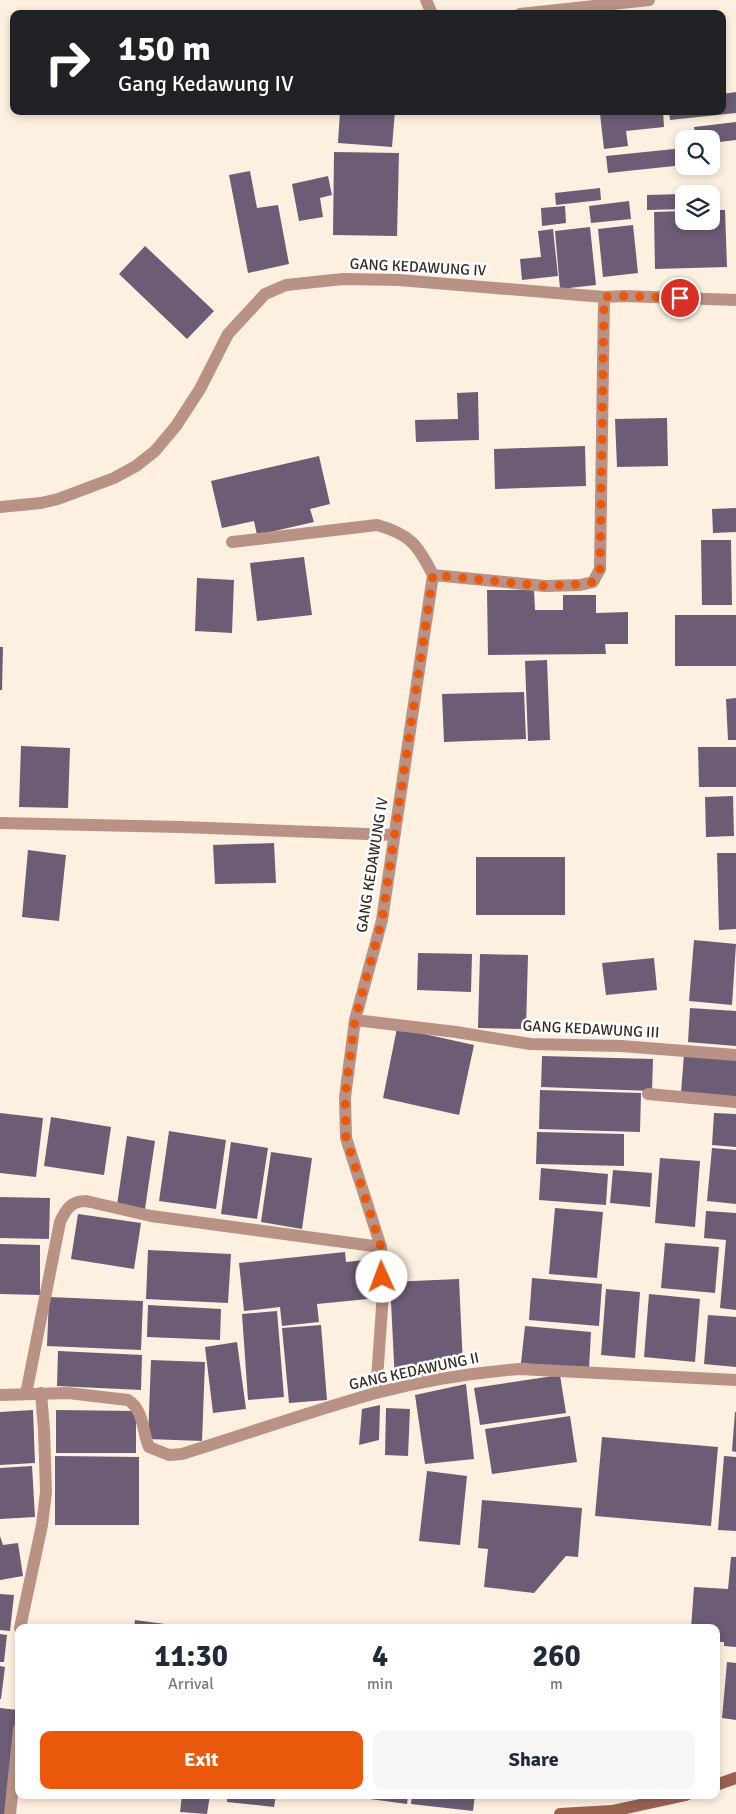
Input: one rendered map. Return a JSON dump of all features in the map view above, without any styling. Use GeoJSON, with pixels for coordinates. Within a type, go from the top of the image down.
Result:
{"type":"FeatureCollection","features":[{"type":"Feature","properties":{"kind":"main road"},"geometry":{"type":"LineString","coordinates":[[720,1784],[736,1778]]}},
{"type":"Feature","properties":{"kind":"main road"},"geometry":{"type":"LineString","coordinates":[[560,1814],[612,1812],[669,1799]]}},
{"type":"Feature","properties":{"kind":"street"},"geometry":{"type":"LineString","coordinates":[[557,10],[649,0]]}},
{"type":"Feature","properties":{"kind":"street","name":"GANG KEDAWUNG IV"},"geometry":{"type":"LineString","coordinates":[[0,507],[41,503],[58,499],[114,478],[136,466],[155,451],[176,426],[200,389],[228,334],[264,294],[286,285],[342,280],[400,280],[604,297],[736,300]]}},
{"type":"Feature","properties":{"kind":"street"},"geometry":{"type":"LineString","coordinates":[[232,542],[377,525],[409,538],[424,557],[433,575],[545,586],[593,582],[600,569],[604,297]]}},
{"type":"Feature","properties":{"kind":"street","name":"GANG KEDAWUNG IV"},"geometry":{"type":"LineString","coordinates":[[376,1393],[383,1292],[381,1247],[346,1138],[345,1097],[355,1020],[382,920],[433,575]]}},
{"type":"Feature","properties":{"kind":"street"},"geometry":{"type":"LineString","coordinates":[[0,823],[394,835]]}},
{"type":"Feature","properties":{"kind":"street","name":"GANG KEDAWUNG III"},"geometry":{"type":"LineString","coordinates":[[355,1020],[456,1032],[530,1044],[621,1046],[736,1055]]}},
{"type":"Feature","properties":{"kind":"street"},"geometry":{"type":"LineString","coordinates":[[648,1094],[736,1102]]}},
{"type":"Feature","properties":{"kind":"street"},"geometry":{"type":"LineString","coordinates":[[26,1394],[60,1222],[70,1205],[79,1201],[151,1216],[381,1247]]}},
{"type":"Feature","properties":{"kind":"street","name":"GANG KEDAWUNG II"},"geometry":{"type":"LineString","coordinates":[[41,1393],[76,1394],[128,1400],[135,1404],[139,1412],[149,1447],[169,1455],[182,1454],[376,1393],[449,1378],[519,1369],[736,1380]]}},
{"type":"Feature","properties":{"kind":"street"},"geometry":{"type":"LineString","coordinates":[[0,1395],[41,1393],[46,1492],[42,1525],[21,1624]]}},
{"type":"Feature","properties":{"kind":"street"},"geometry":{"type":"LineString","coordinates":[[10,1814],[15,1767]]}},
{"type":"Feature","properties":{"kind":"building"},"geometry":{"type":"Polygon","coordinates":[[[736,92],[736,113],[726,114],[726,93],[736,92]]]}},
{"type":"Feature","properties":{"kind":"building"},"geometry":{"type":"Polygon","coordinates":[[[340,115],[395,115],[392,147],[338,143],[340,115]]]}},
{"type":"Feature","properties":{"kind":"building"},"geometry":{"type":"Polygon","coordinates":[[[600,115],[663,115],[664,127],[626,131],[628,146],[604,149],[600,115]]]}},
{"type":"Feature","properties":{"kind":"building"},"geometry":{"type":"Polygon","coordinates":[[[669,115],[717,115],[670,120],[669,115]]]}},
{"type":"Feature","properties":{"kind":"building"},"geometry":{"type":"Polygon","coordinates":[[[736,122],[736,140],[720,142],[720,130],[694,130],[694,127],[736,122]]]}},
{"type":"Feature","properties":{"kind":"building"},"geometry":{"type":"Polygon","coordinates":[[[675,149],[675,166],[608,173],[606,156],[675,149]]]}},
{"type":"Feature","properties":{"kind":"building"},"geometry":{"type":"Polygon","coordinates":[[[334,152],[399,153],[397,236],[333,235],[334,152]]]}},
{"type":"Feature","properties":{"kind":"building"},"geometry":{"type":"Polygon","coordinates":[[[250,171],[257,208],[278,205],[289,264],[248,273],[229,175],[250,171]]]}},
{"type":"Feature","properties":{"kind":"building"},"geometry":{"type":"Polygon","coordinates":[[[328,176],[332,195],[320,198],[323,217],[299,221],[292,184],[328,176]]]}},
{"type":"Feature","properties":{"kind":"building"},"geometry":{"type":"Polygon","coordinates":[[[600,188],[601,200],[556,205],[555,193],[600,188]]]}},
{"type":"Feature","properties":{"kind":"building"},"geometry":{"type":"Polygon","coordinates":[[[675,194],[675,209],[647,210],[647,195],[675,194]]]}},
{"type":"Feature","properties":{"kind":"building"},"geometry":{"type":"Polygon","coordinates":[[[629,201],[631,219],[591,223],[589,206],[629,201]]]}},
{"type":"Feature","properties":{"kind":"building"},"geometry":{"type":"Polygon","coordinates":[[[565,206],[566,223],[542,226],[541,208],[565,206]]]}},
{"type":"Feature","properties":{"kind":"building"},"geometry":{"type":"Polygon","coordinates":[[[720,210],[725,210],[727,267],[655,269],[654,212],[675,211],[675,230],[720,230],[720,210]]]}},
{"type":"Feature","properties":{"kind":"building"},"geometry":{"type":"Polygon","coordinates":[[[633,225],[638,273],[603,277],[598,229],[633,225]]]}},
{"type":"Feature","properties":{"kind":"building"},"geometry":{"type":"Polygon","coordinates":[[[590,227],[596,285],[560,289],[555,231],[590,227]]]}},
{"type":"Feature","properties":{"kind":"building"},"geometry":{"type":"Polygon","coordinates":[[[553,229],[558,276],[522,280],[520,259],[541,257],[538,231],[553,229]]]}},
{"type":"Feature","properties":{"kind":"building"},"geometry":{"type":"Polygon","coordinates":[[[145,246],[214,311],[187,339],[119,274],[145,246]]]}},
{"type":"Feature","properties":{"kind":"building"},"geometry":{"type":"Polygon","coordinates":[[[478,392],[479,440],[416,442],[415,420],[458,419],[457,393],[478,392]]]}},
{"type":"Feature","properties":{"kind":"building"},"geometry":{"type":"Polygon","coordinates":[[[667,418],[668,466],[617,467],[615,419],[667,418]]]}},
{"type":"Feature","properties":{"kind":"building"},"geometry":{"type":"Polygon","coordinates":[[[585,446],[586,486],[495,489],[494,449],[585,446]]]}},
{"type":"Feature","properties":{"kind":"building"},"geometry":{"type":"Polygon","coordinates":[[[319,456],[330,504],[310,509],[314,522],[257,535],[254,521],[222,528],[211,481],[319,456]]]}},
{"type":"Feature","properties":{"kind":"building"},"geometry":{"type":"Polygon","coordinates":[[[736,508],[736,532],[713,533],[712,509],[736,508]]]}},
{"type":"Feature","properties":{"kind":"building"},"geometry":{"type":"Polygon","coordinates":[[[701,540],[731,540],[732,605],[702,605],[701,540]]]}},
{"type":"Feature","properties":{"kind":"building"},"geometry":{"type":"Polygon","coordinates":[[[304,557],[312,615],[257,621],[250,563],[304,557]]]}},
{"type":"Feature","properties":{"kind":"building"},"geometry":{"type":"Polygon","coordinates":[[[197,578],[234,580],[232,633],[195,631],[197,578]]]}},
{"type":"Feature","properties":{"kind":"building"},"geometry":{"type":"Polygon","coordinates":[[[487,590],[534,590],[535,610],[563,610],[563,595],[596,595],[596,613],[628,612],[628,644],[605,644],[606,654],[488,655],[487,590]]]}},
{"type":"Feature","properties":{"kind":"building"},"geometry":{"type":"Polygon","coordinates":[[[675,615],[736,615],[736,666],[675,666],[675,615]]]}},
{"type":"Feature","properties":{"kind":"building"},"geometry":{"type":"Polygon","coordinates":[[[0,647],[3,647],[2,690],[0,690],[0,647]]]}},
{"type":"Feature","properties":{"kind":"building"},"geometry":{"type":"Polygon","coordinates":[[[547,660],[550,740],[528,741],[525,661],[547,660]]]}},
{"type":"Feature","properties":{"kind":"building"},"geometry":{"type":"Polygon","coordinates":[[[524,692],[526,739],[444,742],[442,694],[524,692]]]}},
{"type":"Feature","properties":{"kind":"building"},"geometry":{"type":"Polygon","coordinates":[[[736,698],[736,740],[728,740],[726,699],[736,698]]]}},
{"type":"Feature","properties":{"kind":"building"},"geometry":{"type":"Polygon","coordinates":[[[21,746],[70,748],[68,808],[19,807],[21,746]]]}},
{"type":"Feature","properties":{"kind":"building"},"geometry":{"type":"Polygon","coordinates":[[[698,747],[736,747],[736,787],[699,787],[698,747]]]}},
{"type":"Feature","properties":{"kind":"building"},"geometry":{"type":"Polygon","coordinates":[[[733,796],[734,836],[706,837],[705,797],[733,796]]]}},
{"type":"Feature","properties":{"kind":"building"},"geometry":{"type":"Polygon","coordinates":[[[274,843],[276,883],[215,884],[213,845],[274,843]]]}},
{"type":"Feature","properties":{"kind":"building"},"geometry":{"type":"Polygon","coordinates":[[[28,850],[66,855],[59,921],[22,917],[28,850]]]}},
{"type":"Feature","properties":{"kind":"building"},"geometry":{"type":"Polygon","coordinates":[[[717,853],[736,853],[736,929],[719,930],[717,853]]]}},
{"type":"Feature","properties":{"kind":"building"},"geometry":{"type":"Polygon","coordinates":[[[476,857],[565,857],[565,915],[476,915],[476,857]]]}},
{"type":"Feature","properties":{"kind":"building"},"geometry":{"type":"Polygon","coordinates":[[[694,940],[736,944],[732,1005],[689,1001],[694,940]]]}},
{"type":"Feature","properties":{"kind":"building"},"geometry":{"type":"Polygon","coordinates":[[[418,953],[472,954],[471,992],[417,990],[418,953]]]}},
{"type":"Feature","properties":{"kind":"building"},"geometry":{"type":"Polygon","coordinates":[[[480,954],[528,955],[526,1029],[478,1028],[480,954]]]}},
{"type":"Feature","properties":{"kind":"building"},"geometry":{"type":"Polygon","coordinates":[[[654,958],[657,990],[606,995],[602,963],[654,958]]]}},
{"type":"Feature","properties":{"kind":"building"},"geometry":{"type":"Polygon","coordinates":[[[690,1008],[736,1011],[736,1046],[688,1042],[690,1008]]]}},
{"type":"Feature","properties":{"kind":"building"},"geometry":{"type":"Polygon","coordinates":[[[397,1028],[474,1045],[459,1115],[383,1098],[397,1028]]]}},
{"type":"Feature","properties":{"kind":"building"},"geometry":{"type":"Polygon","coordinates":[[[684,1054],[736,1058],[736,1097],[681,1093],[684,1054]]]}},
{"type":"Feature","properties":{"kind":"building"},"geometry":{"type":"Polygon","coordinates":[[[542,1056],[653,1059],[652,1091],[541,1087],[542,1056]]]}},
{"type":"Feature","properties":{"kind":"building"},"geometry":{"type":"Polygon","coordinates":[[[540,1090],[641,1093],[640,1132],[539,1129],[540,1090]]]}},
{"type":"Feature","properties":{"kind":"building"},"geometry":{"type":"Polygon","coordinates":[[[0,1113],[43,1118],[36,1177],[0,1173],[0,1113]]]}},
{"type":"Feature","properties":{"kind":"building"},"geometry":{"type":"Polygon","coordinates":[[[714,1113],[736,1114],[736,1147],[712,1145],[714,1113]]]}},
{"type":"Feature","properties":{"kind":"building"},"geometry":{"type":"Polygon","coordinates":[[[51,1117],[111,1127],[104,1175],[44,1166],[51,1117]]]}},
{"type":"Feature","properties":{"kind":"building"},"geometry":{"type":"Polygon","coordinates":[[[169,1131],[226,1140],[216,1209],[159,1201],[169,1131]]]}},
{"type":"Feature","properties":{"kind":"building"},"geometry":{"type":"Polygon","coordinates":[[[537,1132],[624,1134],[624,1166],[536,1164],[537,1132]]]}},
{"type":"Feature","properties":{"kind":"building"},"geometry":{"type":"Polygon","coordinates":[[[127,1136],[155,1141],[145,1209],[117,1205],[127,1136]]]}},
{"type":"Feature","properties":{"kind":"building"},"geometry":{"type":"Polygon","coordinates":[[[231,1142],[268,1148],[257,1219],[221,1214],[231,1142]]]}},
{"type":"Feature","properties":{"kind":"building"},"geometry":{"type":"Polygon","coordinates":[[[712,1148],[736,1150],[736,1204],[707,1201],[712,1148]]]}},
{"type":"Feature","properties":{"kind":"building"},"geometry":{"type":"Polygon","coordinates":[[[271,1152],[312,1158],[302,1229],[261,1222],[271,1152]]]}},
{"type":"Feature","properties":{"kind":"building"},"geometry":{"type":"Polygon","coordinates":[[[660,1158],[700,1161],[695,1227],[655,1223],[660,1158]]]}},
{"type":"Feature","properties":{"kind":"building"},"geometry":{"type":"Polygon","coordinates":[[[541,1168],[608,1174],[606,1205],[539,1200],[541,1168]]]}},
{"type":"Feature","properties":{"kind":"building"},"geometry":{"type":"Polygon","coordinates":[[[613,1170],[652,1173],[650,1207],[610,1203],[613,1170]]]}},
{"type":"Feature","properties":{"kind":"building"},"geometry":{"type":"Polygon","coordinates":[[[0,1197],[50,1198],[49,1239],[0,1238],[0,1197]]]}},
{"type":"Feature","properties":{"kind":"building"},"geometry":{"type":"Polygon","coordinates":[[[555,1208],[603,1212],[597,1278],[549,1274],[555,1208]]]}},
{"type":"Feature","properties":{"kind":"building"},"geometry":{"type":"Polygon","coordinates":[[[706,1211],[736,1213],[736,1310],[720,1308],[726,1240],[704,1238],[706,1211]]]}},
{"type":"Feature","properties":{"kind":"building"},"geometry":{"type":"Polygon","coordinates":[[[78,1214],[141,1223],[134,1269],[71,1259],[78,1214]]]}},
{"type":"Feature","properties":{"kind":"building"},"geometry":{"type":"Polygon","coordinates":[[[665,1243],[719,1247],[715,1293],[661,1288],[665,1243]]]}},
{"type":"Feature","properties":{"kind":"building"},"geometry":{"type":"Polygon","coordinates":[[[0,1244],[40,1245],[40,1295],[0,1294],[0,1244]]]}},
{"type":"Feature","properties":{"kind":"building"},"geometry":{"type":"Polygon","coordinates":[[[148,1250],[231,1254],[228,1303],[146,1299],[148,1250]]]}},
{"type":"Feature","properties":{"kind":"building"},"geometry":{"type":"Polygon","coordinates":[[[345,1252],[346,1262],[374,1259],[378,1298],[317,1304],[319,1322],[282,1326],[280,1307],[244,1311],[239,1263],[345,1252]]]}},
{"type":"Feature","properties":{"kind":"building"},"geometry":{"type":"Polygon","coordinates":[[[532,1278],[602,1284],[599,1326],[529,1320],[532,1278]]]}},
{"type":"Feature","properties":{"kind":"building"},"geometry":{"type":"Polygon","coordinates":[[[459,1279],[463,1366],[395,1382],[390,1282],[459,1279]]]}},
{"type":"Feature","properties":{"kind":"building"},"geometry":{"type":"Polygon","coordinates":[[[606,1289],[640,1292],[635,1358],[601,1355],[606,1289]]]}},
{"type":"Feature","properties":{"kind":"building"},"geometry":{"type":"Polygon","coordinates":[[[649,1294],[700,1299],[695,1362],[644,1357],[649,1294]]]}},
{"type":"Feature","properties":{"kind":"building"},"geometry":{"type":"Polygon","coordinates":[[[49,1297],[143,1301],[141,1350],[47,1346],[49,1297]]]}},
{"type":"Feature","properties":{"kind":"building"},"geometry":{"type":"Polygon","coordinates":[[[148,1305],[221,1309],[220,1340],[147,1337],[148,1305]]]}},
{"type":"Feature","properties":{"kind":"building"},"geometry":{"type":"Polygon","coordinates":[[[277,1311],[284,1397],[248,1400],[242,1314],[277,1311]]]}},
{"type":"Feature","properties":{"kind":"building"},"geometry":{"type":"Polygon","coordinates":[[[708,1315],[736,1317],[736,1367],[704,1364],[708,1315]]]}},
{"type":"Feature","properties":{"kind":"building"},"geometry":{"type":"Polygon","coordinates":[[[321,1325],[327,1400],[289,1403],[282,1328],[321,1325]]]}},
{"type":"Feature","properties":{"kind":"building"},"geometry":{"type":"Polygon","coordinates":[[[525,1326],[591,1332],[589,1369],[521,1363],[525,1326]]]}},
{"type":"Feature","properties":{"kind":"building"},"geometry":{"type":"Polygon","coordinates":[[[237,1342],[246,1409],[213,1413],[205,1347],[237,1342]]]}},
{"type":"Feature","properties":{"kind":"building"},"geometry":{"type":"Polygon","coordinates":[[[58,1351],[142,1355],[141,1390],[57,1386],[58,1351]]]}},
{"type":"Feature","properties":{"kind":"building"},"geometry":{"type":"Polygon","coordinates":[[[151,1360],[205,1362],[202,1441],[148,1439],[151,1360]]]}},
{"type":"Feature","properties":{"kind":"building"},"geometry":{"type":"Polygon","coordinates":[[[560,1375],[566,1413],[480,1425],[474,1388],[560,1375]]]}},
{"type":"Feature","properties":{"kind":"building"},"geometry":{"type":"Polygon","coordinates":[[[466,1384],[474,1459],[425,1464],[415,1395],[466,1384]]]}},
{"type":"Feature","properties":{"kind":"building"},"geometry":{"type":"Polygon","coordinates":[[[380,1405],[379,1440],[359,1445],[362,1409],[380,1405]]]}},
{"type":"Feature","properties":{"kind":"building"},"geometry":{"type":"Polygon","coordinates":[[[386,1408],[410,1409],[408,1456],[385,1455],[386,1408]]]}},
{"type":"Feature","properties":{"kind":"building"},"geometry":{"type":"Polygon","coordinates":[[[33,1410],[35,1463],[0,1465],[0,1412],[33,1410]]]}},
{"type":"Feature","properties":{"kind":"building"},"geometry":{"type":"Polygon","coordinates":[[[56,1410],[136,1411],[136,1453],[56,1453],[56,1410]]]}},
{"type":"Feature","properties":{"kind":"building"},"geometry":{"type":"Polygon","coordinates":[[[736,1412],[736,1452],[732,1451],[736,1412]]]}},
{"type":"Feature","properties":{"kind":"building"},"geometry":{"type":"Polygon","coordinates":[[[570,1416],[577,1462],[492,1474],[485,1429],[570,1416]]]}},
{"type":"Feature","properties":{"kind":"building"},"geometry":{"type":"Polygon","coordinates":[[[602,1437],[718,1447],[711,1526],[595,1516],[602,1437]]]}},
{"type":"Feature","properties":{"kind":"building"},"geometry":{"type":"Polygon","coordinates":[[[55,1456],[139,1457],[139,1525],[55,1525],[55,1456]]]}},
{"type":"Feature","properties":{"kind":"building"},"geometry":{"type":"Polygon","coordinates":[[[724,1456],[736,1457],[736,1531],[718,1530],[724,1456]]]}},
{"type":"Feature","properties":{"kind":"building"},"geometry":{"type":"Polygon","coordinates":[[[32,1466],[35,1517],[0,1519],[0,1468],[32,1466]]]}},
{"type":"Feature","properties":{"kind":"building"},"geometry":{"type":"Polygon","coordinates":[[[427,1471],[467,1476],[460,1545],[419,1541],[427,1471]]]}},
{"type":"Feature","properties":{"kind":"building"},"geometry":{"type":"Polygon","coordinates":[[[482,1500],[582,1508],[578,1557],[566,1556],[534,1593],[484,1587],[488,1549],[478,1548],[482,1500]]]}},
{"type":"Feature","properties":{"kind":"building"},"geometry":{"type":"Polygon","coordinates":[[[0,1536],[3,1545],[18,1543],[23,1576],[0,1580],[0,1536]]]}},
{"type":"Feature","properties":{"kind":"building"},"geometry":{"type":"Polygon","coordinates":[[[731,1557],[736,1557],[736,1647],[724,1646],[724,1642],[720,1642],[720,1624],[691,1624],[694,1587],[728,1589],[731,1557]]]}},
{"type":"Feature","properties":{"kind":"building"},"geometry":{"type":"Polygon","coordinates":[[[0,1594],[14,1595],[10,1631],[0,1630],[0,1594]]]}},
{"type":"Feature","properties":{"kind":"building"},"geometry":{"type":"Polygon","coordinates":[[[135,1620],[165,1624],[134,1624],[135,1620]]]}},
{"type":"Feature","properties":{"kind":"building"},"geometry":{"type":"Polygon","coordinates":[[[0,1634],[7,1635],[4,1662],[0,1662],[0,1634]]]}},
{"type":"Feature","properties":{"kind":"building"},"geometry":{"type":"Polygon","coordinates":[[[727,1662],[736,1663],[736,1720],[722,1718],[727,1662]]]}},
{"type":"Feature","properties":{"kind":"building"},"geometry":{"type":"Polygon","coordinates":[[[0,1666],[5,1667],[1,1699],[0,1699],[0,1666]]]}},
{"type":"Feature","properties":{"kind":"building"},"geometry":{"type":"Polygon","coordinates":[[[0,1708],[15,1710],[15,1736],[6,1814],[0,1814],[0,1708]]]}},
{"type":"Feature","properties":{"kind":"building"},"geometry":{"type":"Polygon","coordinates":[[[182,1799],[209,1799],[207,1814],[180,1812],[182,1799]]]}},
{"type":"Feature","properties":{"kind":"building"},"geometry":{"type":"Polygon","coordinates":[[[227,1799],[275,1799],[274,1807],[227,1802],[227,1799]]]}},
{"type":"Feature","properties":{"kind":"building"},"geometry":{"type":"Polygon","coordinates":[[[370,1799],[408,1799],[407,1804],[370,1799]]]}},
{"type":"Feature","properties":{"kind":"building"},"geometry":{"type":"Polygon","coordinates":[[[412,1799],[474,1799],[473,1811],[411,1804],[412,1799]]]}},
{"type":"Feature","properties":{"kind":"route"},"geometry":{"type":"LineString","coordinates":[[382,1277],[381,1247],[346,1138],[345,1097],[355,1020],[382,920],[433,575],[545,586],[593,582],[600,569],[603,473],[604,297],[680,298]]}}]}
